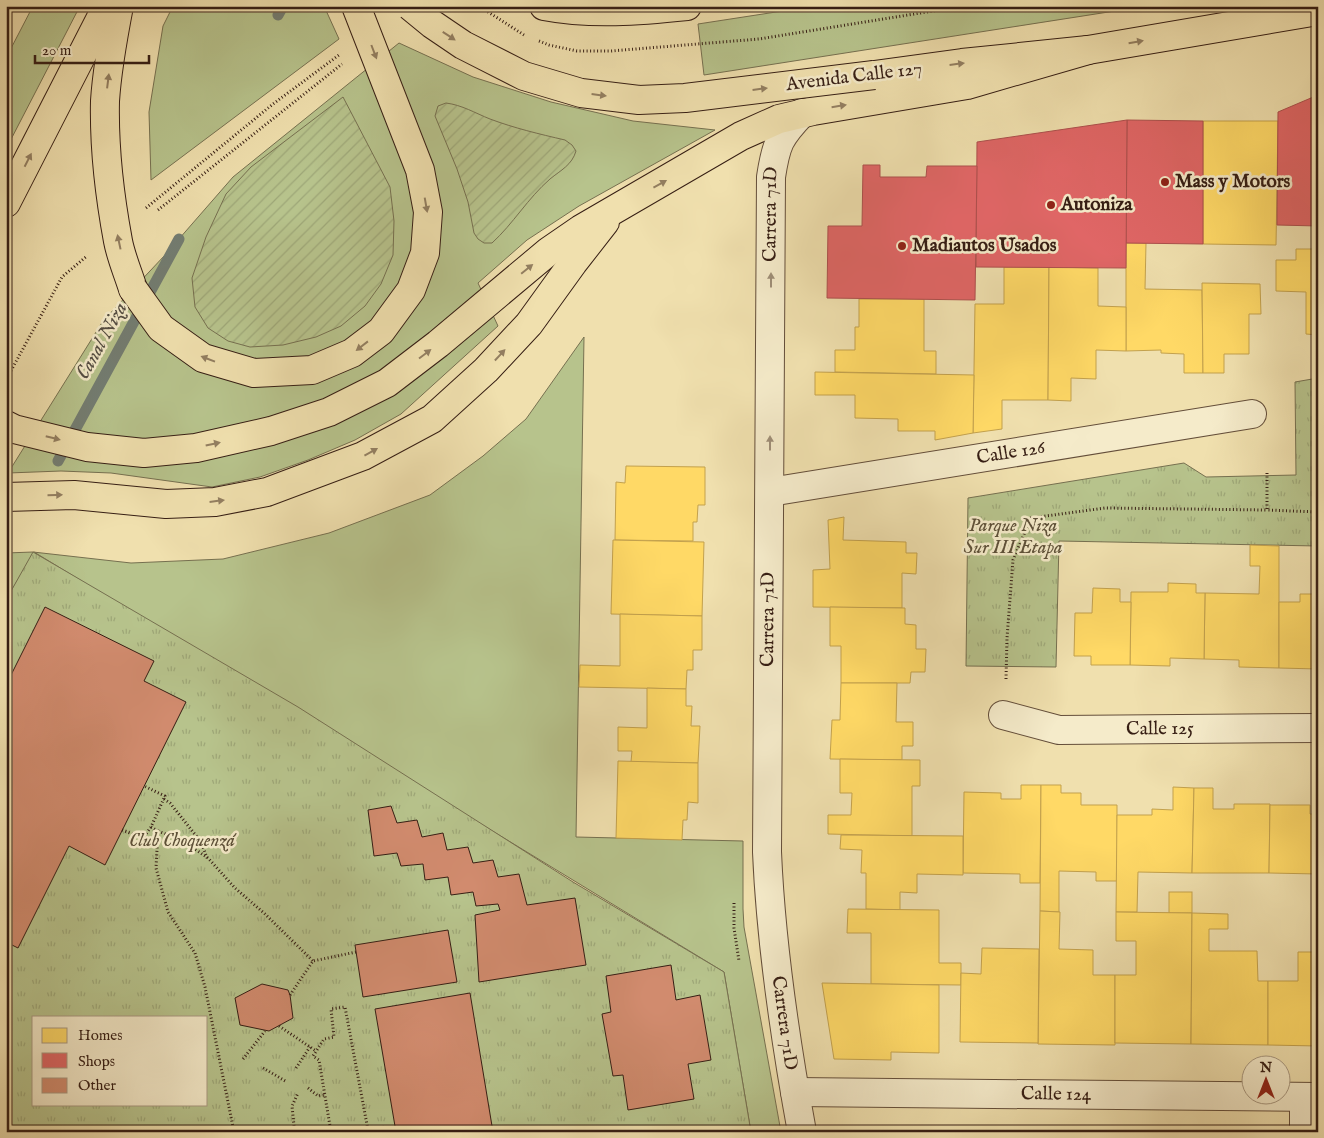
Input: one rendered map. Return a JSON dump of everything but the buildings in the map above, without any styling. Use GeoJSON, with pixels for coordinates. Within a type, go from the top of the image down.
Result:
{"type":"FeatureCollection","features":[{"type":"Feature","properties":{"kind":"main road"},"geometry":{"type":"LineString","coordinates":[[6,203],[107,6]]}},
{"type":"Feature","properties":{"kind":"main road"},"geometry":{"type":"LineString","coordinates":[[119,6],[105,100],[107,151],[118,242],[133,288],[162,328],[203,358],[254,373],[312,370],[352,353],[381,331],[411,290],[425,253],[428,212],[420,170],[356,6]]}},
{"type":"Feature","properties":{"kind":"main road","name":"Avenida Calle 127"},"geometry":{"type":"LineString","coordinates":[[410,6],[463,45],[524,76],[581,93],[639,100],[684,98],[962,63],[1088,50],[1318,11]]}},
{"type":"Feature","properties":{"kind":"main road"},"geometry":{"type":"LineString","coordinates":[[544,6],[584,11],[625,11],[687,6]]}},
{"type":"Feature","properties":{"kind":"main road"},"geometry":{"type":"LineString","coordinates":[[6,425],[14,429],[87,447],[144,453],[196,448],[271,431],[329,412],[387,384],[550,251],[581,229],[741,136],[779,119],[802,113],[967,85],[1088,50]]}},
{"type":"Feature","properties":{"kind":"main road"},"geometry":{"type":"LineString","coordinates":[[6,497],[74,495],[166,504],[215,502],[267,492],[363,456],[432,419],[486,370],[529,324],[573,263],[617,207]]}},
{"type":"Feature","properties":{"kind":"street","name":"Carrera 71D"},"geometry":{"type":"LineString","coordinates":[[802,113],[778,142],[771,177],[766,852],[775,962],[802,1132]]}},
{"type":"Feature","properties":{"kind":"street","name":"Calle 126"},"geometry":{"type":"LineString","coordinates":[[770,492],[1252,414]]}},
{"type":"Feature","properties":{"kind":"street","name":"Calle 125"},"geometry":{"type":"LineString","coordinates":[[1003,715],[1059,730],[1318,728]]}},
{"type":"Feature","properties":{"kind":"street","name":"Calle 124"},"geometry":{"type":"LineString","coordinates":[[795,1092],[1311,1097]]}},
{"type":"Feature","properties":{"kind":"street"},"geometry":{"type":"LineString","coordinates":[[1304,1132],[1311,1097]]}},
{"type":"Feature","properties":{"kind":"path"},"geometry":{"type":"LineString","coordinates":[[479,6],[526,36]]}},
{"type":"Feature","properties":{"kind":"path"},"geometry":{"type":"LineString","coordinates":[[534,39],[549,45],[577,51],[611,52],[759,40],[964,6]]}},
{"type":"Feature","properties":{"kind":"path"},"geometry":{"type":"LineString","coordinates":[[153,202],[272,104],[341,53]]}},
{"type":"Feature","properties":{"kind":"path"},"geometry":{"type":"LineString","coordinates":[[158,210],[347,60]]}},
{"type":"Feature","properties":{"kind":"path"},"geometry":{"type":"LineString","coordinates":[[6,380],[62,277]]}},
{"type":"Feature","properties":{"kind":"path"},"geometry":{"type":"LineString","coordinates":[[1267,473],[1267,510]]}},
{"type":"Feature","properties":{"kind":"path"},"geometry":{"type":"LineString","coordinates":[[1006,679],[1013,560],[1031,518],[1105,508],[1318,512]]}},
{"type":"Feature","properties":{"kind":"path"},"geometry":{"type":"LineString","coordinates":[[144,786],[165,796],[164,798],[201,842],[208,858]]}},
{"type":"Feature","properties":{"kind":"path"},"geometry":{"type":"LineString","coordinates":[[122,830],[143,838],[151,827],[164,798]]}},
{"type":"Feature","properties":{"kind":"path"},"geometry":{"type":"LineString","coordinates":[[151,827],[183,841],[208,858],[235,888],[265,914],[313,961]]}},
{"type":"Feature","properties":{"kind":"path"},"geometry":{"type":"LineString","coordinates":[[158,831],[156,868],[168,912],[195,953],[200,970],[226,1090],[233,1132]]}},
{"type":"Feature","properties":{"kind":"path"},"geometry":{"type":"LineString","coordinates":[[290,995],[313,961],[356,952]]}},
{"type":"Feature","properties":{"kind":"path"},"geometry":{"type":"LineString","coordinates":[[368,1130],[345,1007],[331,1009],[334,1038],[324,1039],[313,1056],[319,1060],[333,1132],[368,1130],[386,1127],[386,1132]]}},
{"type":"Feature","properties":{"kind":"path"},"geometry":{"type":"LineString","coordinates":[[279,1026],[316,1051]]}},
{"type":"Feature","properties":{"kind":"path"},"geometry":{"type":"LineString","coordinates":[[244,1060],[265,1031]]}},
{"type":"Feature","properties":{"kind":"path"},"geometry":{"type":"LineString","coordinates":[[296,1068],[310,1047]]}},
{"type":"Feature","properties":{"kind":"path"},"geometry":{"type":"LineString","coordinates":[[263,1068],[287,1082]]}},
{"type":"Feature","properties":{"kind":"path"},"geometry":{"type":"LineString","coordinates":[[308,1088],[318,1096],[325,1095]]}},
{"type":"Feature","properties":{"kind":"path"},"geometry":{"type":"LineString","coordinates":[[294,1126],[292,1106],[298,1094]]}},
{"type":"Feature","properties":{"kind":"green space"},"geometry":{"type":"Polygon","coordinates":[[[33,6],[80,6],[6,149],[6,58],[33,6]]]}},
{"type":"Feature","properties":{"kind":"green space"},"geometry":{"type":"Polygon","coordinates":[[[173,6],[324,6],[339,39],[151,180],[149,112],[163,26],[173,6]]]}},
{"type":"Feature","properties":{"kind":"green space"},"geometry":{"type":"Polygon","coordinates":[[[815,6],[1147,6],[704,75],[698,24],[815,6]]]}},
{"type":"Feature","properties":{"kind":"green space"},"geometry":{"type":"Polygon","coordinates":[[[399,43],[473,77],[551,102],[633,121],[715,130],[579,206],[527,240],[478,283],[498,326],[401,414],[355,440],[308,460],[260,477],[212,487],[111,473],[61,471],[8,473],[103,321],[165,255],[233,177],[399,43]]]}},
{"type":"Feature","properties":{"kind":"green space"},"geometry":{"type":"Polygon","coordinates":[[[343,97],[390,187],[394,221],[393,255],[381,284],[365,306],[341,326],[316,337],[283,345],[250,347],[228,341],[208,328],[195,307],[192,278],[206,237],[226,194],[251,167],[343,97]]]}},
{"type":"Feature","properties":{"kind":"green space"},"geometry":{"type":"Polygon","coordinates":[[[446,103],[463,107],[508,125],[565,140],[576,151],[569,164],[542,186],[492,243],[484,243],[474,233],[468,202],[457,169],[435,116],[438,106],[446,103]]]}},
{"type":"Feature","properties":{"kind":"green space"},"geometry":{"type":"Polygon","coordinates":[[[584,337],[576,837],[743,841],[744,927],[781,1132],[751,1132],[724,972],[34,552],[131,563],[223,559],[329,533],[430,495],[483,456],[526,419],[584,337]]]}},
{"type":"Feature","properties":{"kind":"green space","name":"Parque Niza Sur III Etapa"},"geometry":{"type":"Polygon","coordinates":[[[1318,378],[1318,546],[1059,541],[1056,667],[966,666],[968,498],[1184,463],[1206,477],[1296,475],[1295,382],[1318,378]]]}},
{"type":"Feature","properties":{"kind":"green space","name":"Club Choquenzá"},"geometry":{"type":"Polygon","coordinates":[[[33,552],[298,707],[573,882],[724,972],[751,1132],[6,1132],[6,600],[33,552]]]}},
{"type":"Feature","properties":{"kind":"green space"},"geometry":{"type":"Polygon","coordinates":[[[34,552],[6,600],[6,553],[34,552]]]}},
{"type":"Feature","properties":{"kind":"waterway","name":"Canal Niza"},"geometry":{"type":"LineString","coordinates":[[278,15],[283,6]]}},
{"type":"Feature","properties":{"kind":"waterway","name":"Canal Niza"},"geometry":{"type":"LineString","coordinates":[[58,461],[179,239]]}},
{"type":"Feature","properties":{"kind":"place","name":"Mass y Motors"},"geometry":{"type":"Point","coordinates":[1165,182]}},
{"type":"Feature","properties":{"kind":"place","name":"Autoniza"},"geometry":{"type":"Point","coordinates":[1051,205]}},
{"type":"Feature","properties":{"kind":"place","name":"Madiautos Usados"},"geometry":{"type":"Point","coordinates":[902,246]}}]}
